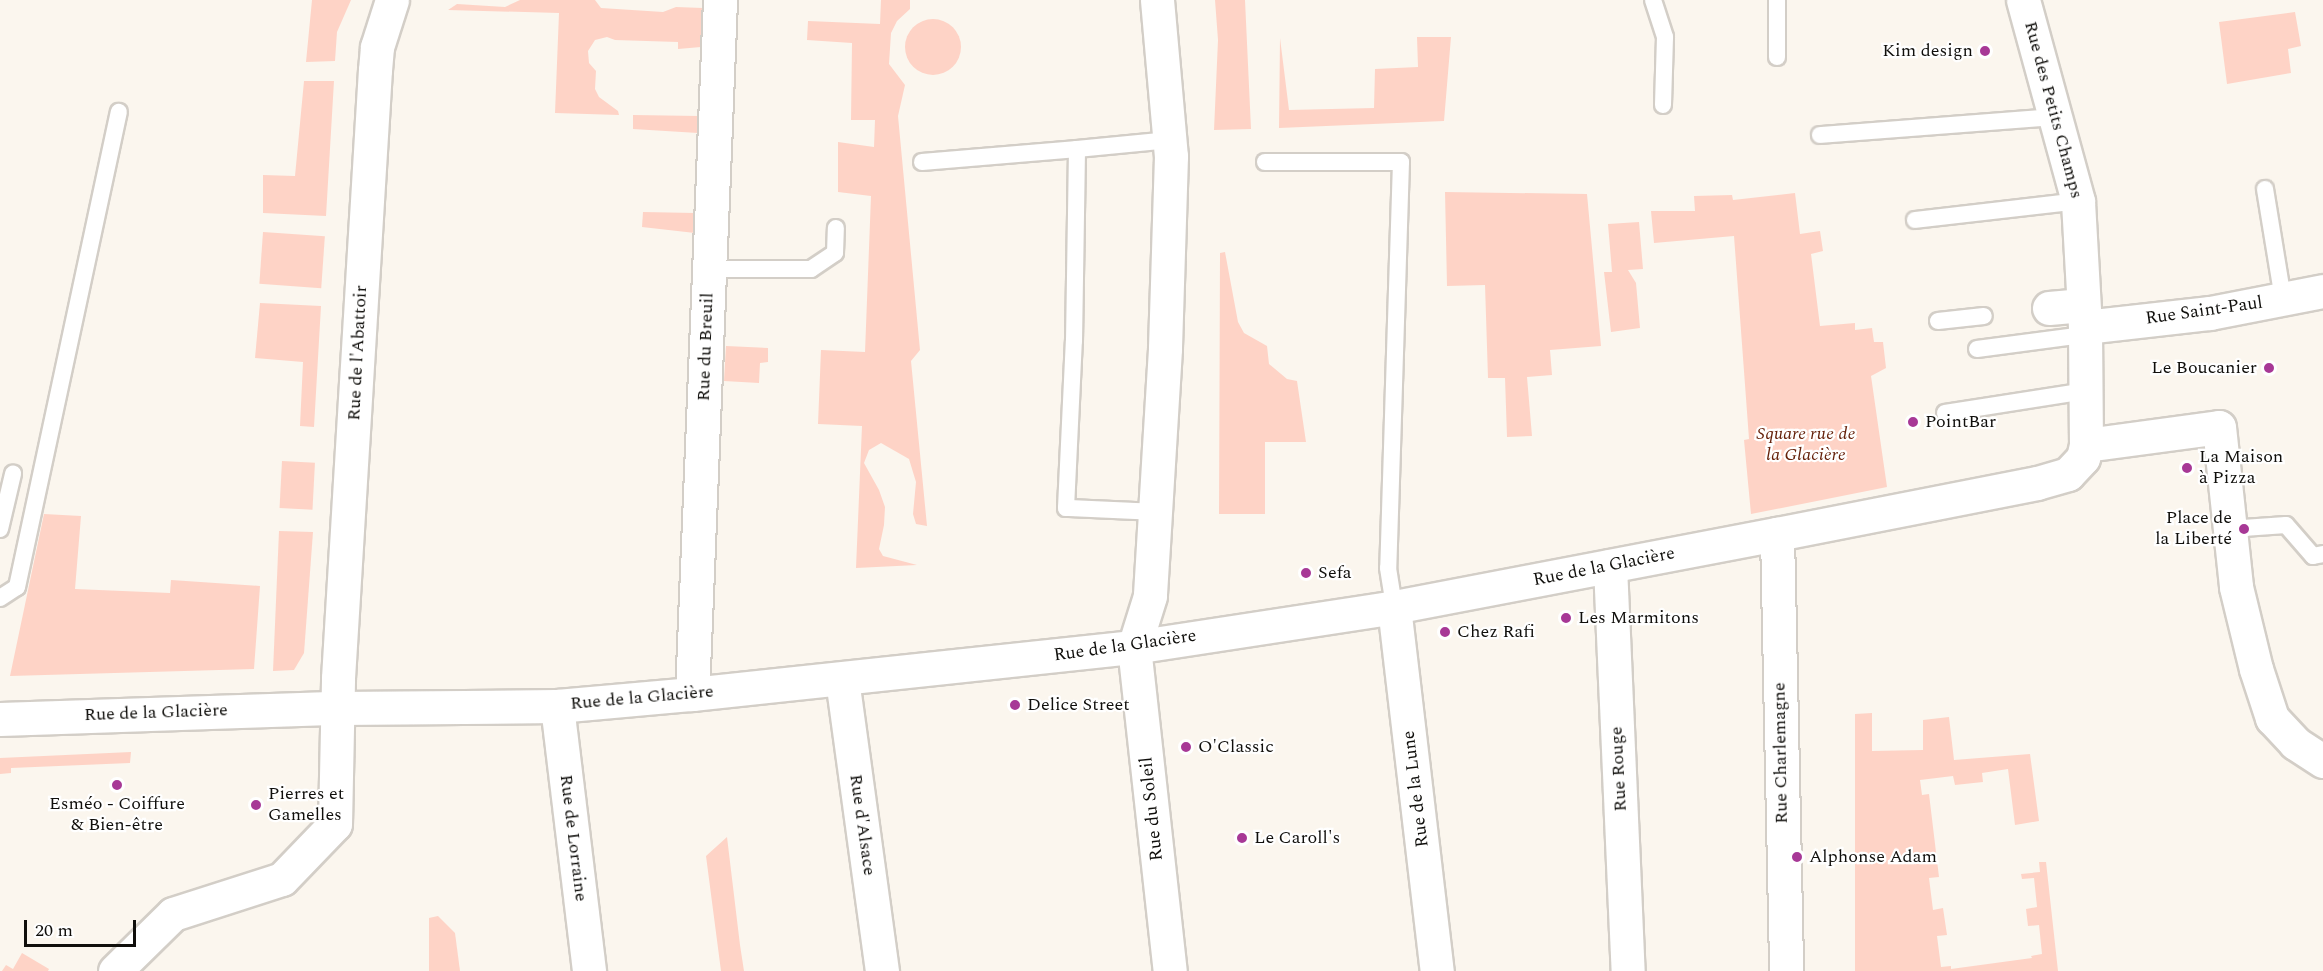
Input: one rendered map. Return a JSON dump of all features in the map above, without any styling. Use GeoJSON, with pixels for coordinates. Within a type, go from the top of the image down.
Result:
{"type":"FeatureCollection","features":[{"type":"Feature","properties":{"kind":"street","name":"Rue de l'Abattoir"},"geometry":{"type":"LineString","coordinates":[[115,971],[173,914],[282,879],[335,825],[338,708],[377,47],[392,0]]}},
{"type":"Feature","properties":{"kind":"street","name":"Rue du Breuil"},"geometry":{"type":"LineString","coordinates":[[692,694],[720,0]]}},
{"type":"Feature","properties":{"kind":"street"},"geometry":{"type":"LineString","coordinates":[[1134,647],[1150,596],[1165,349],[1170,140],[1157,0]]}},
{"type":"Feature","properties":{"kind":"street","name":"Rue des Petits Champs"},"geometry":{"type":"LineString","coordinates":[[2023,0],[2078,201],[2084,322]]}},
{"type":"Feature","properties":{"kind":"street","name":"Rue Saint-Paul"},"geometry":{"type":"LineString","coordinates":[[2049,308],[2084,322],[2210,313],[2323,291]]}},
{"type":"Feature","properties":{"kind":"street"},"geometry":{"type":"LineString","coordinates":[[2084,322],[2086,445],[2219,427],[2236,587],[2256,669],[2272,718],[2295,743],[2323,761]]}},
{"type":"Feature","properties":{"kind":"street","name":"Rue de la Glacière"},"geometry":{"type":"LineString","coordinates":[[0,719],[338,708],[557,706],[842,679],[1134,647],[1394,607],[2037,483],[2068,474],[2083,458],[2086,445]]}},
{"type":"Feature","properties":{"kind":"street","name":"Rue Charlemagne"},"geometry":{"type":"LineString","coordinates":[[1777,534],[1786,971]]}},
{"type":"Feature","properties":{"kind":"street","name":"Rue Rouge"},"geometry":{"type":"LineString","coordinates":[[1610,566],[1628,971]]}},
{"type":"Feature","properties":{"kind":"street","name":"Rue de la Lune"},"geometry":{"type":"LineString","coordinates":[[1394,607],[1437,971]]}},
{"type":"Feature","properties":{"kind":"street","name":"Rue du Soleil"},"geometry":{"type":"LineString","coordinates":[[1134,647],[1170,971]]}},
{"type":"Feature","properties":{"kind":"street","name":"Rue d'Alsace"},"geometry":{"type":"LineString","coordinates":[[842,679],[882,971]]}},
{"type":"Feature","properties":{"kind":"street","name":"Rue de Lorraine"},"geometry":{"type":"LineString","coordinates":[[557,706],[589,971]]}},
{"type":"Feature","properties":{"kind":"lane"},"geometry":{"type":"LineString","coordinates":[[1653,0],[1665,37],[1663,105]]}},
{"type":"Feature","properties":{"kind":"lane"},"geometry":{"type":"LineString","coordinates":[[1777,0],[1777,57]]}},
{"type":"Feature","properties":{"kind":"lane"},"geometry":{"type":"LineString","coordinates":[[0,598],[17,587],[119,112]]}},
{"type":"Feature","properties":{"kind":"lane"},"geometry":{"type":"LineString","coordinates":[[1820,135],[2056,117]]}},
{"type":"Feature","properties":{"kind":"lane"},"geometry":{"type":"LineString","coordinates":[[922,162],[1170,140]]}},
{"type":"Feature","properties":{"kind":"lane"},"geometry":{"type":"LineString","coordinates":[[1077,149],[1074,341],[1066,508],[1155,512]]}},
{"type":"Feature","properties":{"kind":"lane"},"geometry":{"type":"LineString","coordinates":[[1265,162],[1401,162],[1388,568],[1394,607]]}},
{"type":"Feature","properties":{"kind":"lane"},"geometry":{"type":"LineString","coordinates":[[2265,189],[2283,299]]}},
{"type":"Feature","properties":{"kind":"lane"},"geometry":{"type":"LineString","coordinates":[[1915,220],[2078,201]]}},
{"type":"Feature","properties":{"kind":"lane"},"geometry":{"type":"LineString","coordinates":[[709,269],[811,268],[834,253],[836,228]]}},
{"type":"Feature","properties":{"kind":"lane"},"geometry":{"type":"LineString","coordinates":[[1938,321],[1984,316]]}},
{"type":"Feature","properties":{"kind":"lane"},"geometry":{"type":"LineString","coordinates":[[1977,350],[2084,322]]}},
{"type":"Feature","properties":{"kind":"lane"},"geometry":{"type":"LineString","coordinates":[[1945,413],[2086,391]]}},
{"type":"Feature","properties":{"kind":"lane"},"geometry":{"type":"LineString","coordinates":[[0,530],[13,474]]}},
{"type":"Feature","properties":{"kind":"lane"},"geometry":{"type":"LineString","coordinates":[[2229,529],[2286,525],[2313,556],[2323,555]]}},
{"type":"Feature","properties":{"kind":"green space"},"geometry":{"type":"Polygon","coordinates":[[[312,0],[351,0],[337,32],[335,61],[306,62],[312,0]]]}},
{"type":"Feature","properties":{"kind":"green space"},"geometry":{"type":"Polygon","coordinates":[[[520,0],[595,0],[601,8],[663,12],[676,7],[703,8],[701,47],[678,49],[678,42],[615,40],[607,37],[595,40],[588,51],[589,63],[596,71],[595,89],[599,97],[618,111],[619,115],[555,113],[559,13],[448,10],[457,4],[505,7],[520,0]]]}},
{"type":"Feature","properties":{"kind":"green space"},"geometry":{"type":"Polygon","coordinates":[[[881,0],[910,0],[910,9],[897,21],[891,33],[889,64],[905,85],[898,116],[920,350],[911,361],[927,526],[916,524],[913,514],[916,482],[909,459],[881,443],[869,450],[864,463],[879,490],[885,507],[879,549],[883,556],[917,565],[856,568],[862,426],[818,424],[821,350],[865,352],[871,196],[838,192],[838,142],[874,147],[875,120],[851,120],[852,43],[807,40],[808,21],[880,24],[881,0]]]}},
{"type":"Feature","properties":{"kind":"green space"},"geometry":{"type":"Polygon","coordinates":[[[1215,0],[1245,0],[1251,129],[1214,130],[1218,40],[1215,0]]]}},
{"type":"Feature","properties":{"kind":"green space"},"geometry":{"type":"Polygon","coordinates":[[[2295,12],[2301,46],[2288,49],[2291,73],[2227,84],[2219,22],[2295,12]]]}},
{"type":"Feature","properties":{"kind":"green space"},"geometry":{"type":"Polygon","coordinates":[[[928,19],[938,19],[953,27],[959,36],[961,47],[959,58],[953,67],[938,75],[928,75],[917,70],[910,63],[905,52],[905,42],[910,31],[917,24],[928,19]]]}},
{"type":"Feature","properties":{"kind":"green space"},"geometry":{"type":"Polygon","coordinates":[[[1417,37],[1451,37],[1444,121],[1279,128],[1280,38],[1289,110],[1374,108],[1375,69],[1418,67],[1417,37]]]}},
{"type":"Feature","properties":{"kind":"green space"},"geometry":{"type":"Polygon","coordinates":[[[304,81],[334,81],[326,216],[263,213],[263,175],[295,176],[304,81]]]}},
{"type":"Feature","properties":{"kind":"green space"},"geometry":{"type":"Polygon","coordinates":[[[633,115],[699,116],[698,133],[633,129],[633,115]]]}},
{"type":"Feature","properties":{"kind":"green space"},"geometry":{"type":"Polygon","coordinates":[[[1445,192],[1587,194],[1601,346],[1550,350],[1552,375],[1527,377],[1532,436],[1507,437],[1505,378],[1488,378],[1485,285],[1447,286],[1445,192]]]}},
{"type":"Feature","properties":{"kind":"green space","name":"Square rue de la Glacière"},"geometry":{"type":"Polygon","coordinates":[[[1795,193],[1800,234],[1820,231],[1823,251],[1811,254],[1820,326],[1855,323],[1855,330],[1872,328],[1874,342],[1883,342],[1886,368],[1871,376],[1887,487],[1751,514],[1744,440],[1749,439],[1734,236],[1654,243],[1651,211],[1695,211],[1694,196],[1732,195],[1733,200],[1795,193]]]}},
{"type":"Feature","properties":{"kind":"green space"},"geometry":{"type":"Polygon","coordinates":[[[643,212],[695,213],[695,233],[642,227],[643,212]]]}},
{"type":"Feature","properties":{"kind":"green space"},"geometry":{"type":"Polygon","coordinates":[[[1639,222],[1643,269],[1628,270],[1636,283],[1640,328],[1611,332],[1604,272],[1612,272],[1608,224],[1639,222]]]}},
{"type":"Feature","properties":{"kind":"green space"},"geometry":{"type":"Polygon","coordinates":[[[263,232],[325,236],[321,288],[259,284],[263,232]]]}},
{"type":"Feature","properties":{"kind":"green space"},"geometry":{"type":"Polygon","coordinates":[[[1225,252],[1238,322],[1244,333],[1267,346],[1269,364],[1287,379],[1297,381],[1306,442],[1265,442],[1265,514],[1219,514],[1220,253],[1225,252]]]}},
{"type":"Feature","properties":{"kind":"green space"},"geometry":{"type":"Polygon","coordinates":[[[260,303],[321,306],[314,427],[300,426],[303,362],[255,358],[260,303]]]}},
{"type":"Feature","properties":{"kind":"green space"},"geometry":{"type":"Polygon","coordinates":[[[726,346],[768,348],[768,362],[760,363],[759,383],[724,381],[726,346]]]}},
{"type":"Feature","properties":{"kind":"green space"},"geometry":{"type":"Polygon","coordinates":[[[282,461],[315,463],[312,510],[280,508],[282,461]]]}},
{"type":"Feature","properties":{"kind":"green space"},"geometry":{"type":"Polygon","coordinates":[[[44,514],[81,516],[75,589],[170,593],[171,580],[260,586],[254,669],[10,676],[44,514]]]}},
{"type":"Feature","properties":{"kind":"green space"},"geometry":{"type":"Polygon","coordinates":[[[279,531],[313,532],[304,653],[294,670],[273,671],[279,531]]]}},
{"type":"Feature","properties":{"kind":"green space"},"geometry":{"type":"Polygon","coordinates":[[[1872,713],[1872,751],[1923,750],[1923,720],[1949,717],[1954,760],[2030,754],[2039,821],[2015,825],[2008,769],[1982,773],[1983,782],[1955,785],[1953,776],[1920,780],[1922,795],[1929,794],[1939,877],[1929,878],[1933,910],[1943,908],[1947,935],[1937,936],[1941,967],[1951,966],[1951,969],[2032,958],[2031,956],[2042,954],[2039,925],[2028,926],[2026,909],[2037,907],[2034,878],[2022,879],[2021,874],[2040,872],[2039,862],[2046,862],[2058,971],[1855,971],[1855,714],[1872,713]]]}},
{"type":"Feature","properties":{"kind":"green space"},"geometry":{"type":"Polygon","coordinates":[[[131,752],[130,763],[11,768],[11,773],[0,774],[0,758],[131,752]]]}},
{"type":"Feature","properties":{"kind":"green space"},"geometry":{"type":"Polygon","coordinates":[[[727,837],[744,971],[721,971],[706,856],[727,837]]]}},
{"type":"Feature","properties":{"kind":"green space"},"geometry":{"type":"Polygon","coordinates":[[[438,916],[455,933],[460,971],[429,971],[429,918],[438,916]]]}},
{"type":"Feature","properties":{"kind":"green space"},"geometry":{"type":"Polygon","coordinates":[[[22,953],[49,969],[48,971],[2,971],[6,965],[13,969],[22,953]]]}},
{"type":"Feature","properties":{"kind":"place","name":"Kim design"},"geometry":{"type":"Point","coordinates":[1985,51]}},
{"type":"Feature","properties":{"kind":"place","name":"Le Boucanier"},"geometry":{"type":"Point","coordinates":[2269,368]}},
{"type":"Feature","properties":{"kind":"place","name":"PointBar"},"geometry":{"type":"Point","coordinates":[1913,422]}},
{"type":"Feature","properties":{"kind":"place","name":"La Maison à Pizza"},"geometry":{"type":"Point","coordinates":[2187,468]}},
{"type":"Feature","properties":{"kind":"place","name":"Place de la Liberté"},"geometry":{"type":"Point","coordinates":[2244,529]}},
{"type":"Feature","properties":{"kind":"place","name":"Sefa"},"geometry":{"type":"Point","coordinates":[1306,573]}},
{"type":"Feature","properties":{"kind":"place","name":"Les Marmitons"},"geometry":{"type":"Point","coordinates":[1566,618]}},
{"type":"Feature","properties":{"kind":"place","name":"Chez Rafi"},"geometry":{"type":"Point","coordinates":[1445,632]}},
{"type":"Feature","properties":{"kind":"place","name":"Delice Street"},"geometry":{"type":"Point","coordinates":[1015,705]}},
{"type":"Feature","properties":{"kind":"place","name":"O'Classic"},"geometry":{"type":"Point","coordinates":[1186,747]}},
{"type":"Feature","properties":{"kind":"place","name":"Esméo - Coiffure & Bien-être"},"geometry":{"type":"Point","coordinates":[117,785]}},
{"type":"Feature","properties":{"kind":"place","name":"Pierres et Gamelles"},"geometry":{"type":"Point","coordinates":[256,805]}},
{"type":"Feature","properties":{"kind":"place","name":"Le Caroll's"},"geometry":{"type":"Point","coordinates":[1242,838]}},
{"type":"Feature","properties":{"kind":"place","name":"Alphonse Adam"},"geometry":{"type":"Point","coordinates":[1797,857]}}]}
